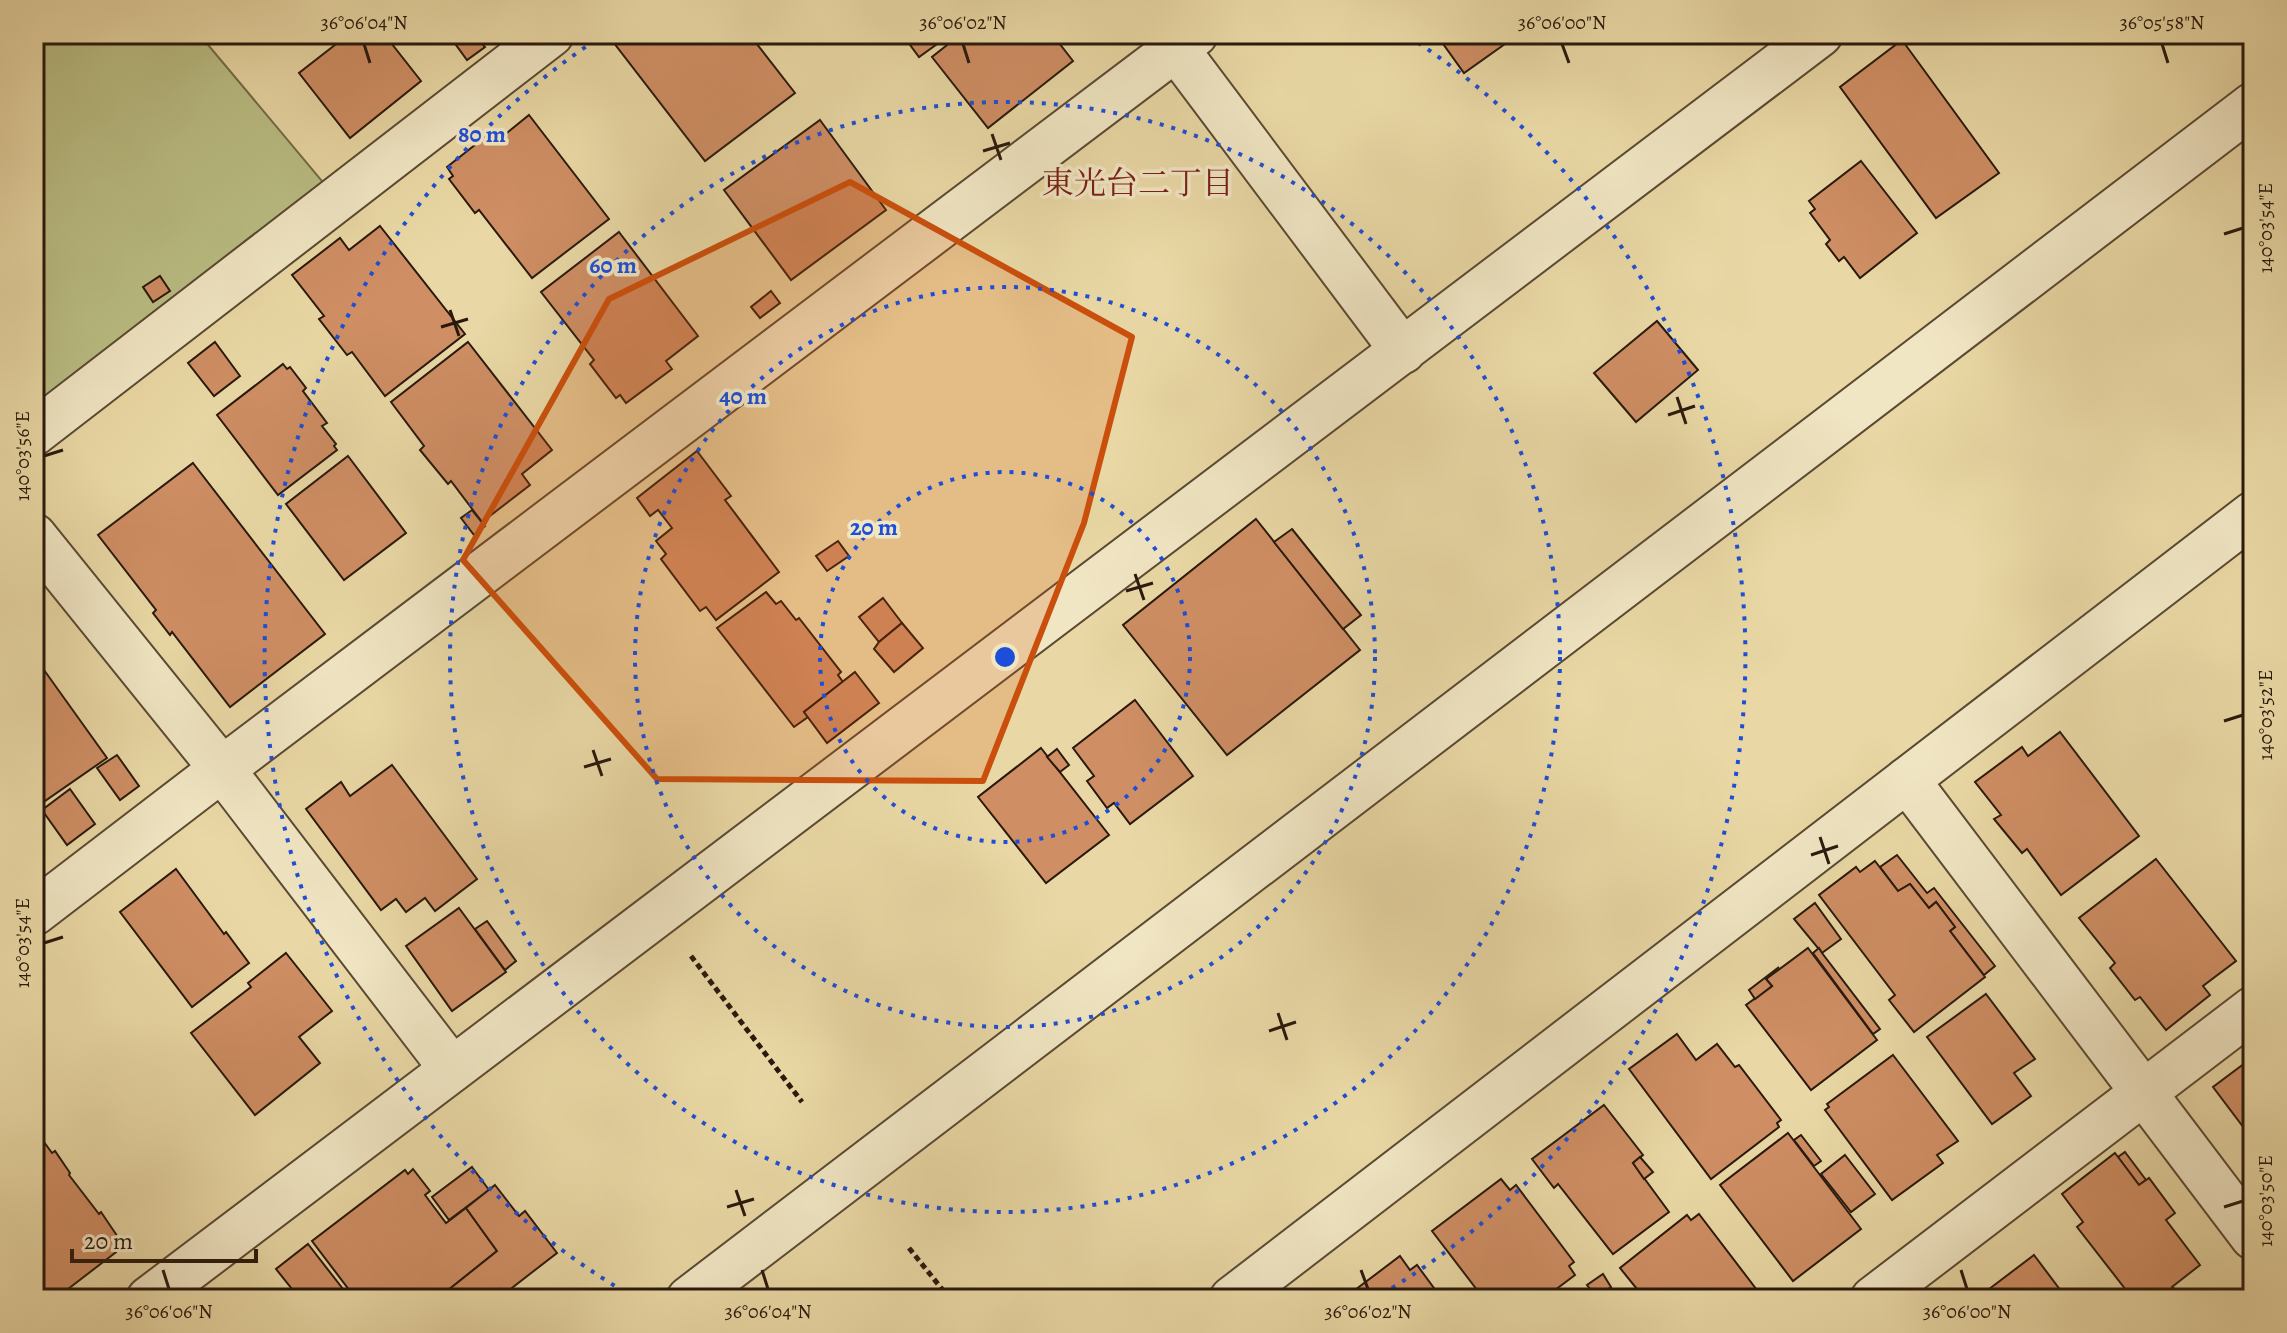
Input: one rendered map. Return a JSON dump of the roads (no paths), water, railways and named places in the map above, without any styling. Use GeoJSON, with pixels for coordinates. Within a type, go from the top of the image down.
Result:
{"type":"FeatureCollection","features":[{"type":"Feature","properties":{"kind":"street"},"geometry":{"type":"LineString","coordinates":[[34,433],[551,34]]}},
{"type":"Feature","properties":{"kind":"street"},"geometry":{"type":"LineString","coordinates":[[149,1299],[1820,34]]}},
{"type":"Feature","properties":{"kind":"street"},"geometry":{"type":"LineString","coordinates":[[34,913],[1178,39],[1403,351]]}},
{"type":"Feature","properties":{"kind":"street"},"geometry":{"type":"LineString","coordinates":[[689,1299],[2253,105]]}},
{"type":"Feature","properties":{"kind":"street"},"geometry":{"type":"LineString","coordinates":[[1232,1299],[2253,514]]}},
{"type":"Feature","properties":{"kind":"street"},"geometry":{"type":"LineString","coordinates":[[34,536],[222,769],[452,1069]]}},
{"type":"Feature","properties":{"kind":"street"},"geometry":{"type":"LineString","coordinates":[[1907,780],[2253,1237]]}},
{"type":"Feature","properties":{"kind":"street"},"geometry":{"type":"LineString","coordinates":[[1873,1299],[2253,1009]]}},
{"type":"Feature","properties":{"kind":"district","name":"東光台二丁目"},"geometry":{"type":"Point","coordinates":[1138,183]}}]}
